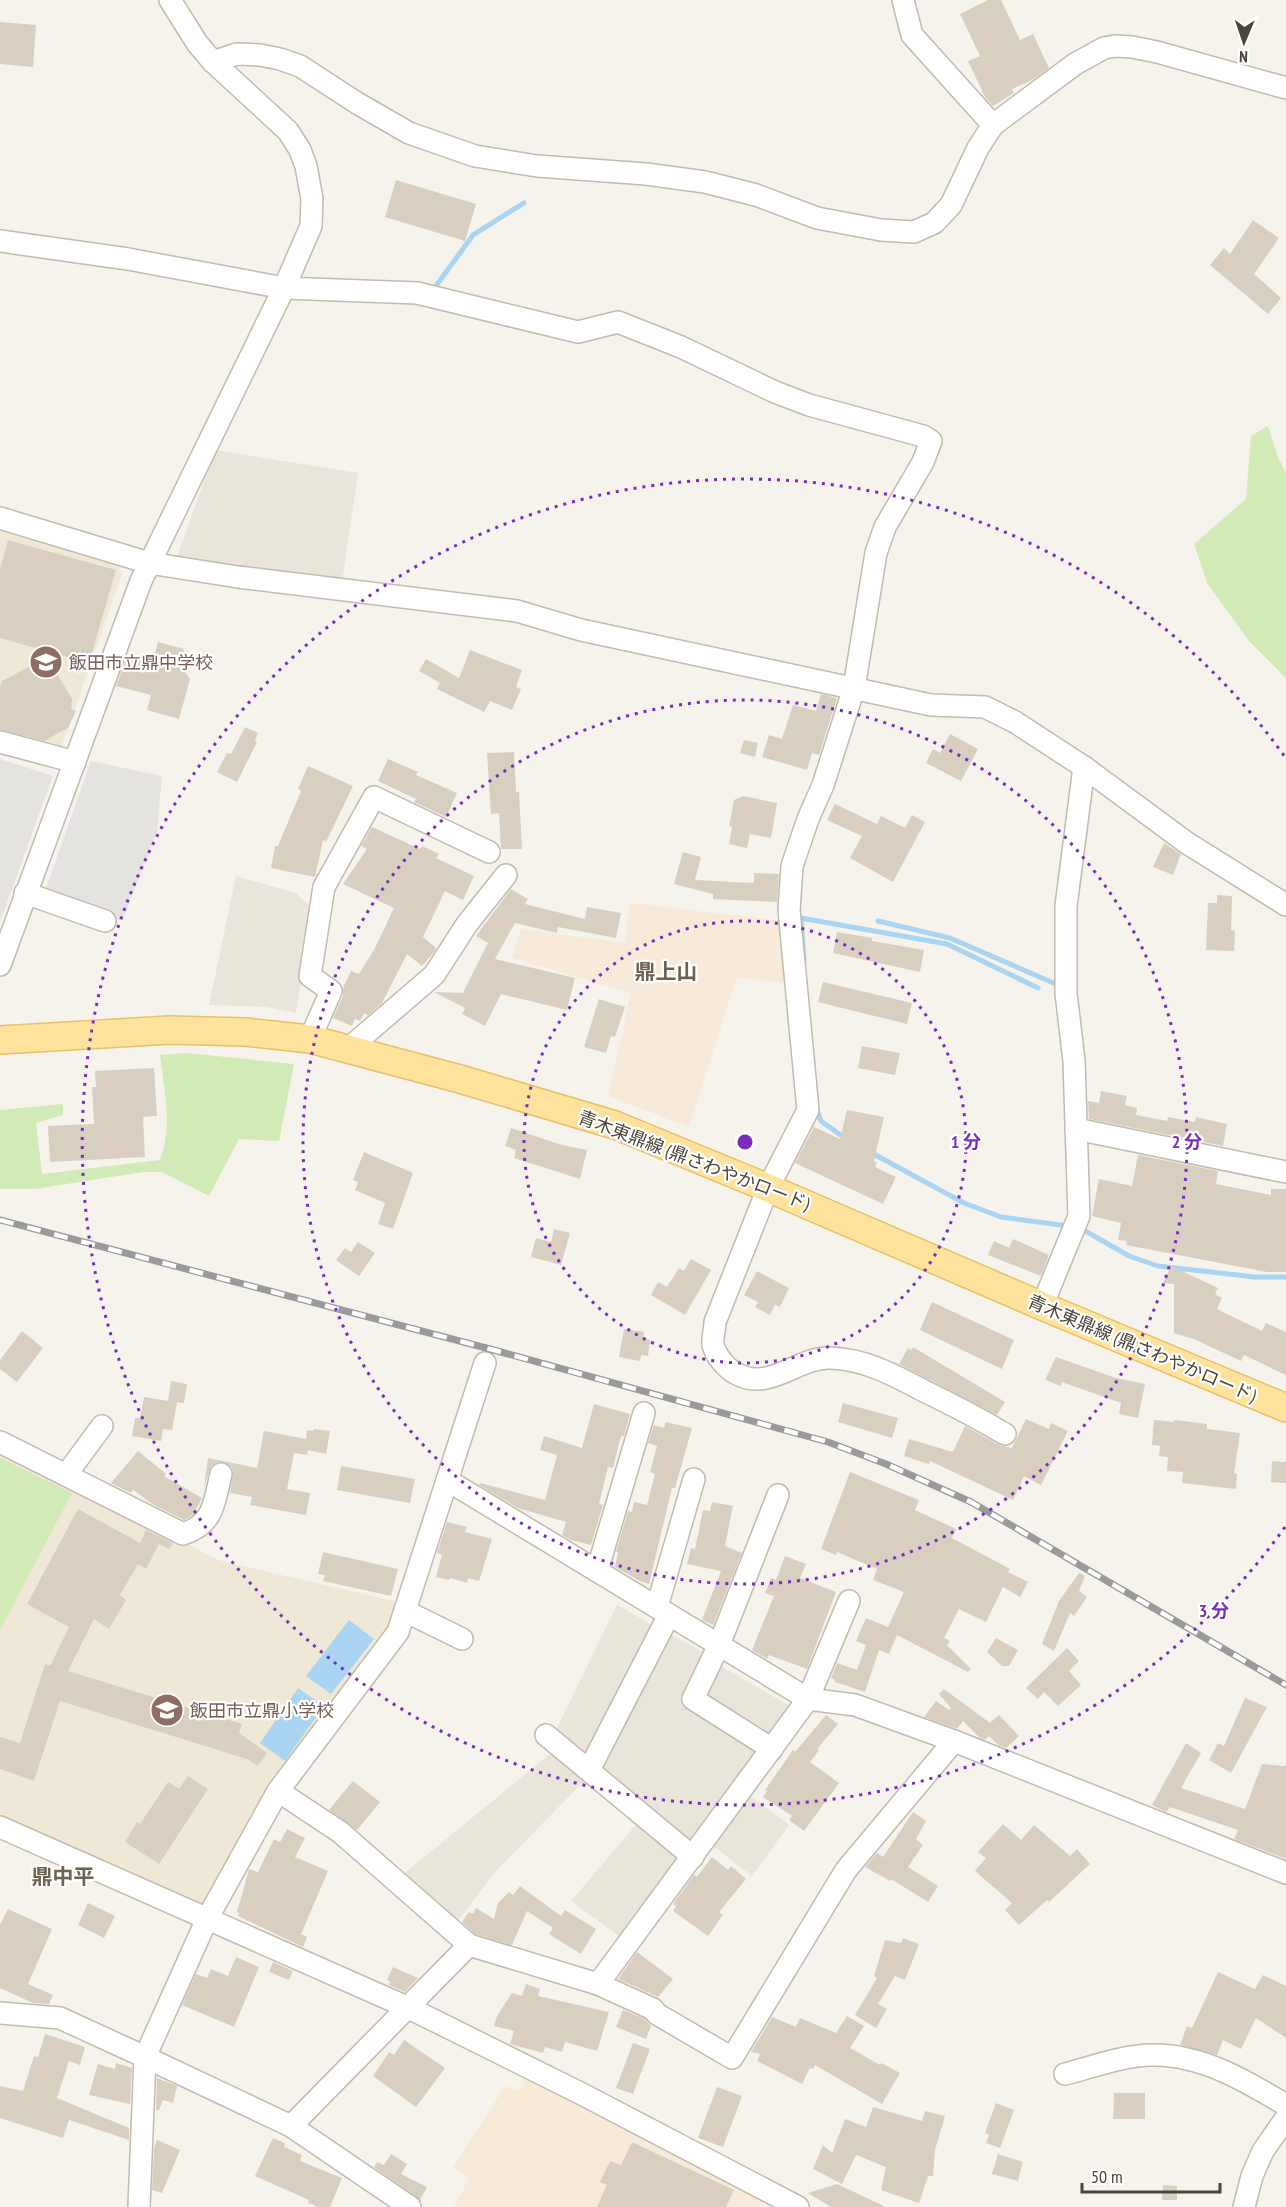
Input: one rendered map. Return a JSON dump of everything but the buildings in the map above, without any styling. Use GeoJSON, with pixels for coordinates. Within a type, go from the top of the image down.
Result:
{"type":"FeatureCollection","features":[{"type":"Feature","properties":{"kind":"main road","name":"青木東鼎線 (鼎さわやかロード)"},"geometry":{"type":"LineString","coordinates":[[0,1040],[190,1029],[245,1032],[310,1039],[460,1079],[615,1125],[1286,1408]]}},
{"type":"Feature","properties":{"kind":"street"},"geometry":{"type":"LineString","coordinates":[[0,965],[149,563],[284,288],[310,226],[312,199],[306,166],[300,150],[288,131],[213,62],[170,0]]}},
{"type":"Feature","properties":{"kind":"street"},"geometry":{"type":"LineString","coordinates":[[903,0],[912,35],[993,125]]}},
{"type":"Feature","properties":{"kind":"street"},"geometry":{"type":"LineString","coordinates":[[213,62],[237,54],[260,55],[300,66],[409,133],[476,156],[537,166],[646,174],[705,182],[756,195],[817,218],[881,230],[914,232],[934,224],[951,205],[978,148],[993,125],[1075,64],[1095,52],[1115,46],[1157,52],[1286,88]]}},
{"type":"Feature","properties":{"kind":"street"},"geometry":{"type":"LineString","coordinates":[[0,241],[128,259],[284,288],[417,293],[578,332],[618,322],[681,347],[775,392],[809,405],[922,436],[931,441],[923,462],[885,527],[876,553],[854,688],[823,785],[808,819],[792,866],[789,910],[808,1110],[768,1188],[715,1322],[713,1345],[723,1364],[735,1373],[752,1379],[769,1378],[807,1361],[828,1358],[857,1361],[880,1369],[1005,1434]]}},
{"type":"Feature","properties":{"kind":"street"},"geometry":{"type":"LineString","coordinates":[[0,518],[149,563],[238,577],[517,611],[580,630],[931,705],[985,707],[1015,722],[1084,767],[1187,843],[1286,905]]}},
{"type":"Feature","properties":{"kind":"street"},"geometry":{"type":"LineString","coordinates":[[0,742],[75,762]]}},
{"type":"Feature","properties":{"kind":"street"},"geometry":{"type":"LineString","coordinates":[[1042,1306],[1079,1216],[1074,1060],[1066,993],[1066,906],[1084,767]]}},
{"type":"Feature","properties":{"kind":"street"},"geometry":{"type":"LineString","coordinates":[[310,1039],[332,991],[310,976],[324,886],[374,797],[489,852]]}},
{"type":"Feature","properties":{"kind":"street"},"geometry":{"type":"LineString","coordinates":[[348,1049],[434,975],[467,924],[506,875]]}},
{"type":"Feature","properties":{"kind":"street"},"geometry":{"type":"LineString","coordinates":[[26,893],[105,921]]}},
{"type":"Feature","properties":{"kind":"street"},"geometry":{"type":"LineString","coordinates":[[1076,1129],[1286,1172]]}},
{"type":"Feature","properties":{"kind":"street"},"geometry":{"type":"LineString","coordinates":[[139,2207],[145,2057],[207,1919],[278,1791],[398,1632],[486,1363]]}},
{"type":"Feature","properties":{"kind":"street"},"geometry":{"type":"LineString","coordinates":[[597,1571],[644,1413]]}},
{"type":"Feature","properties":{"kind":"street"},"geometry":{"type":"LineString","coordinates":[[66,1475],[102,1426]]}},
{"type":"Feature","properties":{"kind":"street"},"geometry":{"type":"LineString","coordinates":[[0,1443],[183,1534],[196,1530],[207,1520],[221,1474]]}},
{"type":"Feature","properties":{"kind":"street"},"geometry":{"type":"LineString","coordinates":[[589,1770],[663,1611],[694,1479]]}},
{"type":"Feature","properties":{"kind":"street"},"geometry":{"type":"LineString","coordinates":[[447,1480],[808,1700],[855,1705],[954,1741],[1286,1873]]}},
{"type":"Feature","properties":{"kind":"street"},"geometry":{"type":"LineString","coordinates":[[772,1749],[693,1700],[719,1645],[778,1495]]}},
{"type":"Feature","properties":{"kind":"street"},"geometry":{"type":"LineString","coordinates":[[598,1984],[808,1700],[849,1601]]}},
{"type":"Feature","properties":{"kind":"street"},"geometry":{"type":"LineString","coordinates":[[405,1611],[462,1639]]}},
{"type":"Feature","properties":{"kind":"street"},"geometry":{"type":"LineString","coordinates":[[546,1735],[693,1857]]}},
{"type":"Feature","properties":{"kind":"street"},"geometry":{"type":"LineString","coordinates":[[278,1791],[340,1832],[469,1945],[598,1984],[653,2009],[657,2014],[732,2058],[846,1870],[954,1741]]}},
{"type":"Feature","properties":{"kind":"street"},"geometry":{"type":"LineString","coordinates":[[0,1827],[409,2008],[582,2094],[798,2207]]}},
{"type":"Feature","properties":{"kind":"street"},"geometry":{"type":"LineString","coordinates":[[291,2126],[469,1945]]}},
{"type":"Feature","properties":{"kind":"street"},"geometry":{"type":"LineString","coordinates":[[0,2013],[60,2018],[291,2126],[410,2207]]}},
{"type":"Feature","properties":{"kind":"street"},"geometry":{"type":"LineString","coordinates":[[1065,2074],[1134,2057],[1170,2056],[1242,2078],[1286,2105]]}},
{"type":"Feature","properties":{"kind":"street"},"geometry":{"type":"LineString","coordinates":[[1244,2207],[1252,2176],[1263,2151],[1286,2118]]}},
{"type":"Feature","properties":{"kind":"shaded area"},"geometry":{"type":"Polygon","coordinates":[[[215,450],[358,473],[341,589],[174,566],[215,450]]]}},
{"type":"Feature","properties":{"kind":"shaded area","name":"飯田市立鼎中学校"},"geometry":{"type":"Polygon","coordinates":[[[0,529],[117,564],[122,574],[54,768],[0,750],[0,529]]]}},
{"type":"Feature","properties":{"kind":"shaded area"},"geometry":{"type":"Polygon","coordinates":[[[0,759],[53,776],[0,922],[0,759]]]}},
{"type":"Feature","properties":{"kind":"shaded area"},"geometry":{"type":"Polygon","coordinates":[[[91,761],[162,776],[157,832],[122,921],[45,891],[91,761]]]}},
{"type":"Feature","properties":{"kind":"shaded area"},"geometry":{"type":"Polygon","coordinates":[[[236,876],[296,893],[313,909],[296,1013],[267,1007],[209,1005],[236,876]]]}},
{"type":"Feature","properties":{"kind":"shaded area"},"geometry":{"type":"Polygon","coordinates":[[[630,903],[783,921],[788,983],[737,977],[689,1127],[608,1096],[631,993],[512,958],[521,929],[625,943],[630,903]]]}},
{"type":"Feature","properties":{"kind":"shaded area","name":"飯田市立鼎小学校"},"geometry":{"type":"Polygon","coordinates":[[[0,1448],[218,1560],[402,1603],[391,1634],[207,1911],[0,1816],[0,1448]]]}},
{"type":"Feature","properties":{"kind":"shaded area"},"geometry":{"type":"Polygon","coordinates":[[[617,1605],[654,1626],[587,1758],[554,1734],[617,1605]]]}},
{"type":"Feature","properties":{"kind":"shaded area"},"geometry":{"type":"Polygon","coordinates":[[[666,1632],[707,1654],[687,1702],[758,1750],[689,1843],[597,1770],[666,1632]]]}},
{"type":"Feature","properties":{"kind":"shaded area"},"geometry":{"type":"Polygon","coordinates":[[[719,1665],[790,1706],[770,1740],[699,1699],[719,1665]]]}},
{"type":"Feature","properties":{"kind":"shaded area"},"geometry":{"type":"Polygon","coordinates":[[[555,1750],[587,1778],[495,1872],[457,1922],[401,1876],[555,1750]]]}},
{"type":"Feature","properties":{"kind":"shaded area"},"geometry":{"type":"Polygon","coordinates":[[[750,1796],[789,1825],[752,1876],[713,1846],[750,1796]]]}},
{"type":"Feature","properties":{"kind":"shaded area"},"geometry":{"type":"Polygon","coordinates":[[[640,1820],[684,1856],[622,1938],[571,1901],[640,1820]]]}},
{"type":"Feature","properties":{"kind":"shaded area"},"geometry":{"type":"Polygon","coordinates":[[[527,2074],[764,2201],[760,2207],[454,2207],[469,2178],[453,2167],[505,2086],[520,2091],[527,2074]]]}},
{"type":"Feature","properties":{"kind":"green space"},"geometry":{"type":"Polygon","coordinates":[[[1268,426],[1286,473],[1286,678],[1249,641],[1207,583],[1194,544],[1246,499],[1251,436],[1268,426]]]}},
{"type":"Feature","properties":{"kind":"green space"},"geometry":{"type":"Polygon","coordinates":[[[187,1053],[294,1064],[279,1141],[239,1139],[209,1196],[162,1172],[143,1172],[35,1189],[0,1189],[0,1110],[63,1104],[63,1115],[36,1123],[42,1174],[160,1160],[167,1121],[160,1055],[187,1053]]]}},
{"type":"Feature","properties":{"kind":"green space"},"geometry":{"type":"Polygon","coordinates":[[[0,1458],[72,1493],[0,1630],[0,1458]]]}},
{"type":"Feature","properties":{"kind":"water"},"geometry":{"type":"Polygon","coordinates":[[[349,1620],[374,1639],[331,1694],[306,1676],[349,1620]]]}},
{"type":"Feature","properties":{"kind":"water"},"geometry":{"type":"Polygon","coordinates":[[[298,1688],[324,1706],[285,1761],[260,1743],[298,1688]]]}},
{"type":"Feature","properties":{"kind":"waterway"},"geometry":{"type":"LineString","coordinates":[[433,290],[473,235],[524,203]]}},
{"type":"Feature","properties":{"kind":"waterway"},"geometry":{"type":"LineString","coordinates":[[804,961],[801,918],[947,944],[1038,988]]}},
{"type":"Feature","properties":{"kind":"waterway"},"geometry":{"type":"LineString","coordinates":[[878,921],[950,938],[1058,985]]}},
{"type":"Feature","properties":{"kind":"waterway"},"geometry":{"type":"LineString","coordinates":[[816,1108],[821,1121],[846,1139]]}},
{"type":"Feature","properties":{"kind":"waterway"},"geometry":{"type":"LineString","coordinates":[[870,1152],[964,1203],[1001,1217],[1068,1226]]}},
{"type":"Feature","properties":{"kind":"waterway"},"geometry":{"type":"LineString","coordinates":[[1082,1229],[1129,1256],[1158,1266],[1255,1277],[1286,1277]]}},
{"type":"Feature","properties":{"kind":"railway"},"geometry":{"type":"LineString","coordinates":[[0,1220],[490,1349],[828,1442],[886,1464],[971,1502],[1286,1685]]}},
{"type":"Feature","properties":{"kind":"place","name":"飯田市立鼎中学校"},"geometry":{"type":"Point","coordinates":[46,662]}},
{"type":"Feature","properties":{"kind":"place","name":"飯田市立鼎小学校"},"geometry":{"type":"Point","coordinates":[167,1710]}},
{"type":"Feature","properties":{"kind":"district","name":"鼎上山"},"geometry":{"type":"Point","coordinates":[666,971]}},
{"type":"Feature","properties":{"kind":"district","name":"鼎中平"},"geometry":{"type":"Point","coordinates":[63,1876]}}]}
